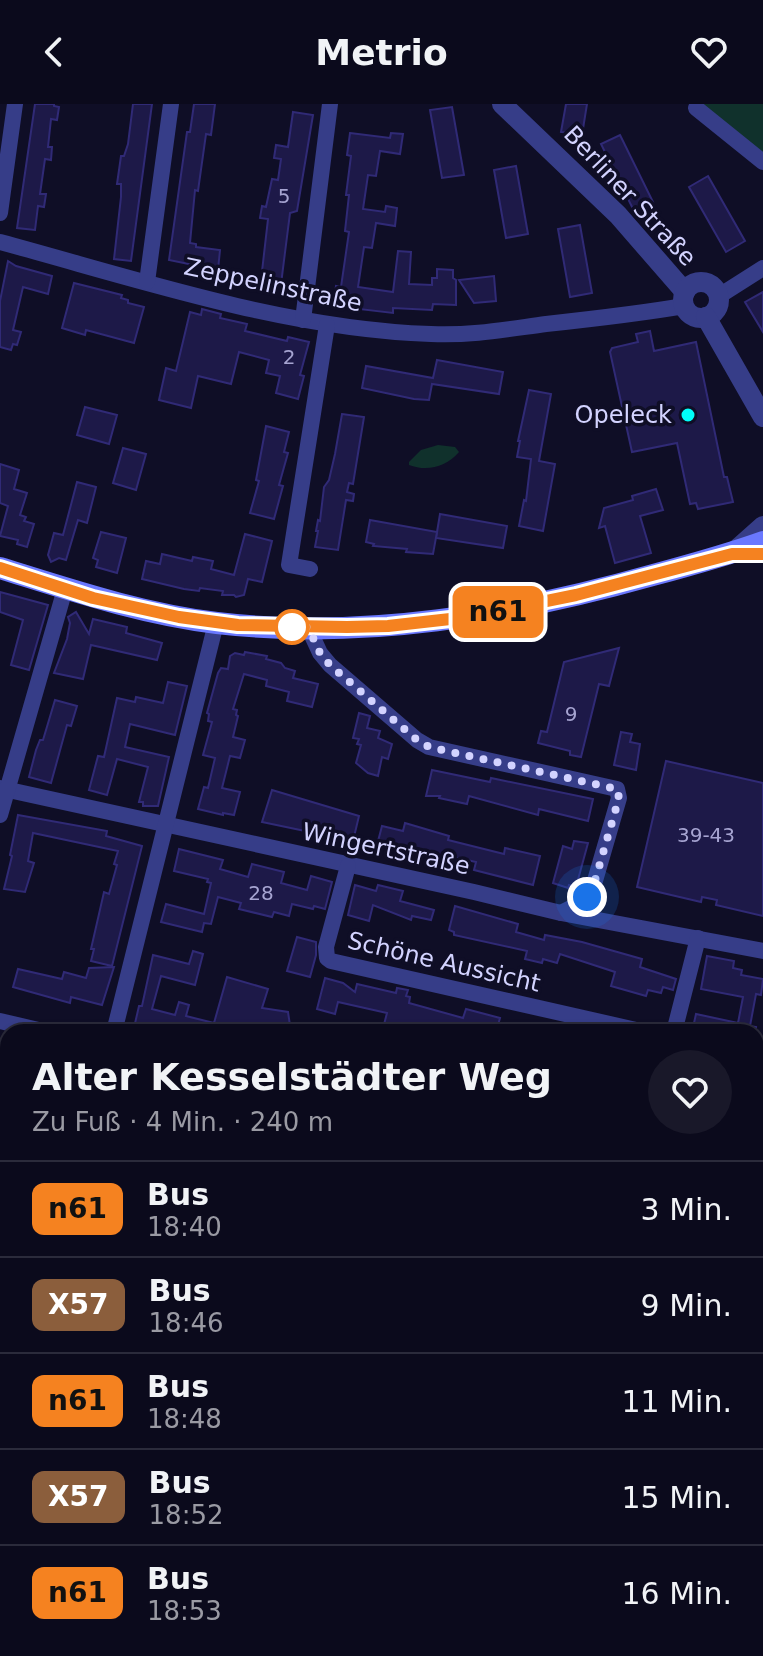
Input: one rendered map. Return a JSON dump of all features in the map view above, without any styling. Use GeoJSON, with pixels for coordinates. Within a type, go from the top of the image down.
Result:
{"type":"FeatureCollection","features":[{"type":"Feature","properties":{"kind":"main road"},"geometry":{"type":"LineString","coordinates":[[0,568],[144,610],[216,623],[388,626],[468,617],[576,595],[732,554],[763,542]]}},
{"type":"Feature","properties":{"kind":"main road"},"geometry":{"type":"LineString","coordinates":[[732,554],[763,554]]}},
{"type":"Feature","properties":{"kind":"street"},"geometry":{"type":"LineString","coordinates":[[0,213],[15,104]]}},
{"type":"Feature","properties":{"kind":"street"},"geometry":{"type":"LineString","coordinates":[[147,282],[171,104]]}},
{"type":"Feature","properties":{"kind":"street"},"geometry":{"type":"LineString","coordinates":[[303,320],[330,104]]}},
{"type":"Feature","properties":{"kind":"street","name":"Berliner Straße"},"geometry":{"type":"LineString","coordinates":[[502,104],[618,215],[684,299]]}},
{"type":"Feature","properties":{"kind":"street"},"geometry":{"type":"LineString","coordinates":[[696,108],[763,162]]}},
{"type":"Feature","properties":{"kind":"street","name":"Zeppelinstraße"},"geometry":{"type":"LineString","coordinates":[[0,242],[303,320],[434,335],[493,332],[684,299]]}},
{"type":"Feature","properties":{"kind":"street"},"geometry":{"type":"LineString","coordinates":[[719,296],[763,268]]}},
{"type":"Feature","properties":{"kind":"street"},"geometry":{"type":"LineString","coordinates":[[704,282],[714,287],[719,296],[716,310],[706,317],[693,316],[684,299],[693,284],[704,282]]}},
{"type":"Feature","properties":{"kind":"street"},"geometry":{"type":"LineString","coordinates":[[706,317],[763,417]]}},
{"type":"Feature","properties":{"kind":"street"},"geometry":{"type":"LineString","coordinates":[[310,569],[289,565],[327,325]]}},
{"type":"Feature","properties":{"kind":"street"},"geometry":{"type":"LineString","coordinates":[[732,554],[763,526]]}},
{"type":"Feature","properties":{"kind":"street"},"geometry":{"type":"LineString","coordinates":[[0,815],[4,790],[65,589]]}},
{"type":"Feature","properties":{"kind":"street"},"geometry":{"type":"LineString","coordinates":[[116,1024],[216,623]]}},
{"type":"Feature","properties":{"kind":"street"},"geometry":{"type":"LineString","coordinates":[[308,627],[320,653],[330,665],[429,747],[617,789],[619,798],[592,891],[579,904],[561,913]]}},
{"type":"Feature","properties":{"kind":"street","name":"Wingertstraße"},"geometry":{"type":"LineString","coordinates":[[4,790],[561,913],[763,951]]}},
{"type":"Feature","properties":{"kind":"street","name":"Schöne Aussicht"},"geometry":{"type":"LineString","coordinates":[[348,866],[326,947],[325,954],[331,961],[610,1024]]}},
{"type":"Feature","properties":{"kind":"street"},"geometry":{"type":"LineString","coordinates":[[676,1024],[698,938]]}},
{"type":"Feature","properties":{"kind":"green space"},"geometry":{"type":"Polygon","coordinates":[[[700,104],[763,104],[763,155],[700,104]]]}},
{"type":"Feature","properties":{"kind":"green space"},"geometry":{"type":"Polygon","coordinates":[[[438,445],[455,447],[459,452],[436,467],[409,465],[421,450],[438,445]]]}},
{"type":"Feature","properties":{"kind":"building"},"geometry":{"type":"Polygon","coordinates":[[[35,104],[59,107],[57,120],[51,119],[48,147],[52,147],[51,160],[45,159],[40,194],[46,194],[44,207],[38,206],[35,230],[17,228],[35,104]]]}},
{"type":"Feature","properties":{"kind":"building"},"geometry":{"type":"Polygon","coordinates":[[[133,104],[152,104],[131,261],[114,259],[121,197],[121,184],[117,184],[121,156],[124,156],[128,144],[133,104]]]}},
{"type":"Feature","properties":{"kind":"building"},"geometry":{"type":"Polygon","coordinates":[[[194,104],[215,104],[211,135],[206,134],[198,191],[195,190],[190,243],[196,244],[196,247],[220,250],[218,270],[169,260],[187,132],[190,132],[194,104]]]}},
{"type":"Feature","properties":{"kind":"building"},"geometry":{"type":"Polygon","coordinates":[[[566,104],[587,104],[582,135],[561,132],[566,104]]]}},
{"type":"Feature","properties":{"kind":"building"},"geometry":{"type":"Polygon","coordinates":[[[452,107],[464,175],[442,178],[430,110],[452,107]]]}},
{"type":"Feature","properties":{"kind":"building"},"geometry":{"type":"Polygon","coordinates":[[[293,112],[313,115],[297,211],[290,213],[280,292],[260,289],[268,219],[260,218],[262,206],[266,207],[272,179],[278,180],[281,159],[274,158],[276,145],[288,147],[293,112]]]}},
{"type":"Feature","properties":{"kind":"building"},"geometry":{"type":"Polygon","coordinates":[[[350,133],[390,138],[391,133],[403,134],[400,154],[380,151],[376,176],[368,175],[363,209],[385,212],[386,206],[397,208],[395,226],[376,223],[372,248],[364,247],[358,287],[393,292],[398,251],[411,252],[409,284],[432,285],[432,278],[437,278],[437,269],[453,270],[456,305],[433,304],[432,310],[393,308],[393,313],[333,306],[336,286],[341,287],[349,232],[345,231],[350,133]]]}},
{"type":"Feature","properties":{"kind":"building"},"geometry":{"type":"Polygon","coordinates":[[[620,135],[653,202],[634,211],[601,144],[620,135]]]}},
{"type":"Feature","properties":{"kind":"building"},"geometry":{"type":"Polygon","coordinates":[[[516,166],[528,234],[506,238],[494,170],[516,166]]]}},
{"type":"Feature","properties":{"kind":"building"},"geometry":{"type":"Polygon","coordinates":[[[708,176],[745,241],[726,252],[689,187],[708,176]]]}},
{"type":"Feature","properties":{"kind":"building"},"geometry":{"type":"Polygon","coordinates":[[[580,225],[592,293],[570,297],[558,229],[580,225]]]}},
{"type":"Feature","properties":{"kind":"building"},"geometry":{"type":"Polygon","coordinates":[[[8,261],[52,276],[48,294],[23,287],[13,330],[21,332],[17,345],[13,344],[11,350],[0,347],[0,301],[8,261]]]}},
{"type":"Feature","properties":{"kind":"building"},"geometry":{"type":"Polygon","coordinates":[[[494,276],[496,301],[474,303],[459,280],[494,276]]]}},
{"type":"Feature","properties":{"kind":"building"},"geometry":{"type":"Polygon","coordinates":[[[74,283],[122,295],[121,298],[128,300],[128,303],[144,307],[134,343],[86,330],[85,335],[62,328],[74,283]]]}},
{"type":"Feature","properties":{"kind":"building"},"geometry":{"type":"Polygon","coordinates":[[[763,292],[763,332],[745,302],[763,292]]]}},
{"type":"Feature","properties":{"kind":"building"},"geometry":{"type":"Polygon","coordinates":[[[202,309],[221,314],[220,318],[247,324],[245,331],[287,341],[288,337],[309,342],[300,375],[304,376],[298,399],[276,393],[280,376],[266,373],[269,360],[239,352],[231,384],[198,376],[191,408],[159,400],[166,368],[176,371],[190,312],[201,315],[202,309]]]}},
{"type":"Feature","properties":{"kind":"building"},"geometry":{"type":"Polygon","coordinates":[[[650,331],[654,351],[696,342],[724,477],[727,477],[733,502],[698,509],[696,503],[690,504],[677,443],[632,452],[610,352],[612,348],[638,342],[636,334],[650,331]]]}},
{"type":"Feature","properties":{"kind":"building"},"geometry":{"type":"Polygon","coordinates":[[[437,360],[503,372],[499,394],[432,384],[429,400],[362,388],[366,366],[433,378],[437,360]]]}},
{"type":"Feature","properties":{"kind":"building"},"geometry":{"type":"Polygon","coordinates":[[[529,390],[551,394],[539,461],[555,464],[543,531],[519,526],[526,501],[531,459],[517,457],[518,441],[529,390]]]}},
{"type":"Feature","properties":{"kind":"building"},"geometry":{"type":"Polygon","coordinates":[[[85,407],[117,415],[109,444],[77,435],[85,407]]]}},
{"type":"Feature","properties":{"kind":"building"},"geometry":{"type":"Polygon","coordinates":[[[342,414],[364,417],[353,484],[349,483],[347,492],[354,494],[353,501],[346,500],[338,550],[315,547],[324,487],[329,480],[342,414]]]}},
{"type":"Feature","properties":{"kind":"building"},"geometry":{"type":"Polygon","coordinates":[[[266,426],[289,432],[284,452],[288,453],[279,485],[283,486],[274,519],[250,513],[259,481],[256,480],[266,426]]]}},
{"type":"Feature","properties":{"kind":"building"},"geometry":{"type":"Polygon","coordinates":[[[123,448],[146,454],[136,490],[113,483],[123,448]]]}},
{"type":"Feature","properties":{"kind":"building"},"geometry":{"type":"Polygon","coordinates":[[[0,464],[19,470],[14,489],[27,493],[20,515],[26,517],[24,521],[34,524],[27,547],[17,544],[18,540],[0,536],[8,506],[0,503],[0,464]]]}},
{"type":"Feature","properties":{"kind":"building"},"geometry":{"type":"Polygon","coordinates":[[[77,482],[96,487],[87,523],[78,520],[66,560],[59,558],[51,562],[48,555],[54,533],[63,535],[77,482]]]}},
{"type":"Feature","properties":{"kind":"building"},"geometry":{"type":"Polygon","coordinates":[[[656,489],[663,510],[640,516],[651,553],[615,563],[605,526],[599,528],[604,508],[633,500],[632,496],[656,489]]]}},
{"type":"Feature","properties":{"kind":"building"},"geometry":{"type":"Polygon","coordinates":[[[440,514],[507,526],[503,548],[436,538],[440,514]]]}},
{"type":"Feature","properties":{"kind":"building"},"geometry":{"type":"Polygon","coordinates":[[[370,520],[437,532],[433,554],[373,546],[366,542],[370,520]]]}},
{"type":"Feature","properties":{"kind":"building"},"geometry":{"type":"Polygon","coordinates":[[[101,532],[126,538],[117,573],[96,567],[98,560],[93,558],[101,532]]]}},
{"type":"Feature","properties":{"kind":"building"},"geometry":{"type":"Polygon","coordinates":[[[245,534],[272,541],[262,582],[248,579],[244,595],[222,595],[223,591],[184,589],[142,579],[146,561],[160,564],[162,554],[192,561],[193,557],[213,561],[211,569],[234,575],[245,534]]]}},
{"type":"Feature","properties":{"kind":"building"},"geometry":{"type":"Polygon","coordinates":[[[0,592],[48,605],[29,670],[11,665],[23,620],[0,612],[0,592]]]}},
{"type":"Feature","properties":{"kind":"building"},"geometry":{"type":"Polygon","coordinates":[[[76,612],[89,634],[93,619],[127,627],[126,633],[162,643],[157,660],[91,645],[83,679],[54,673],[67,639],[68,617],[76,612]]]}},
{"type":"Feature","properties":{"kind":"building"},"geometry":{"type":"Polygon","coordinates":[[[619,648],[609,686],[599,684],[581,757],[538,743],[541,731],[547,732],[564,662],[619,648]]]}},
{"type":"Feature","properties":{"kind":"building"},"geometry":{"type":"Polygon","coordinates":[[[245,652],[267,656],[266,659],[295,671],[293,678],[318,684],[312,707],[287,701],[289,692],[266,686],[267,680],[244,674],[233,709],[237,710],[238,716],[233,737],[245,740],[240,758],[230,756],[222,788],[240,792],[234,815],[223,815],[198,809],[204,787],[208,788],[215,758],[203,755],[212,722],[208,721],[207,713],[221,668],[228,669],[230,656],[235,653],[244,655],[245,652]]]}},
{"type":"Feature","properties":{"kind":"building"},"geometry":{"type":"Polygon","coordinates":[[[168,682],[187,686],[175,735],[130,724],[125,747],[169,757],[158,806],[143,806],[143,802],[139,802],[148,767],[117,759],[107,795],[89,790],[98,756],[104,757],[117,698],[135,702],[136,697],[163,703],[168,682]]]}},
{"type":"Feature","properties":{"kind":"building"},"geometry":{"type":"Polygon","coordinates":[[[55,700],[77,706],[71,726],[67,725],[51,783],[29,777],[55,700]]]}},
{"type":"Feature","properties":{"kind":"building"},"geometry":{"type":"Polygon","coordinates":[[[359,713],[370,716],[367,728],[380,731],[378,738],[392,744],[388,759],[382,757],[378,776],[368,773],[356,763],[361,745],[357,744],[359,739],[353,738],[359,713]]]}},
{"type":"Feature","properties":{"kind":"building"},"geometry":{"type":"Polygon","coordinates":[[[621,732],[632,734],[630,742],[640,744],[636,770],[614,765],[621,732]]]}},
{"type":"Feature","properties":{"kind":"building"},"geometry":{"type":"Polygon","coordinates":[[[666,761],[763,783],[763,916],[716,905],[717,900],[702,897],[701,902],[637,887],[666,761]]]}},
{"type":"Feature","properties":{"kind":"building"},"geometry":{"type":"Polygon","coordinates":[[[432,770],[490,782],[491,778],[593,799],[588,821],[539,809],[538,815],[469,796],[467,804],[440,796],[426,796],[432,770]]]}},
{"type":"Feature","properties":{"kind":"building"},"geometry":{"type":"Polygon","coordinates":[[[272,790],[359,816],[353,841],[262,822],[272,790]]]}},
{"type":"Feature","properties":{"kind":"building"},"geometry":{"type":"Polygon","coordinates":[[[18,815],[107,831],[106,836],[142,846],[112,966],[91,961],[94,949],[91,949],[104,892],[109,894],[117,865],[114,864],[118,851],[33,833],[28,861],[34,863],[25,892],[4,889],[18,815]]]}},
{"type":"Feature","properties":{"kind":"building"},"geometry":{"type":"Polygon","coordinates":[[[405,823],[449,836],[448,840],[504,854],[505,848],[540,856],[533,885],[474,870],[476,862],[453,857],[452,861],[395,845],[394,849],[377,845],[382,826],[403,831],[405,823]]]}},
{"type":"Feature","properties":{"kind":"building"},"geometry":{"type":"Polygon","coordinates":[[[574,841],[588,843],[576,887],[569,885],[568,888],[553,883],[563,846],[572,849],[574,841]]]}},
{"type":"Feature","properties":{"kind":"building"},"geometry":{"type":"Polygon","coordinates":[[[179,849],[223,860],[220,869],[248,877],[252,864],[284,872],[281,883],[307,890],[311,876],[332,882],[325,909],[292,904],[289,916],[274,912],[272,917],[239,909],[241,903],[218,897],[211,924],[204,923],[202,932],[161,922],[166,904],[204,914],[211,883],[207,882],[208,879],[174,871],[179,849]]]}},
{"type":"Feature","properties":{"kind":"building"},"geometry":{"type":"Polygon","coordinates":[[[355,885],[376,891],[378,885],[403,891],[400,901],[434,910],[431,920],[412,916],[411,920],[373,905],[369,921],[348,915],[355,885]]]}},
{"type":"Feature","properties":{"kind":"building"},"geometry":{"type":"Polygon","coordinates":[[[455,906],[518,924],[516,932],[544,940],[545,935],[582,942],[642,959],[640,967],[676,979],[673,990],[663,987],[661,993],[648,990],[646,996],[611,986],[615,972],[560,954],[557,963],[543,959],[542,963],[525,959],[527,951],[454,935],[449,930],[455,906]]]}},
{"type":"Feature","properties":{"kind":"building"},"geometry":{"type":"Polygon","coordinates":[[[297,937],[316,942],[310,977],[287,971],[297,937]]]}},
{"type":"Feature","properties":{"kind":"building"},"geometry":{"type":"Polygon","coordinates":[[[193,951],[203,954],[195,985],[161,976],[152,1009],[175,1015],[179,1002],[189,1005],[186,1016],[214,1023],[227,977],[268,989],[262,1008],[288,1012],[290,1024],[135,1024],[153,955],[189,964],[193,951]]]}},
{"type":"Feature","properties":{"kind":"building"},"geometry":{"type":"Polygon","coordinates":[[[707,956],[734,961],[733,968],[742,970],[741,975],[763,979],[761,995],[756,994],[750,1024],[694,1024],[696,1014],[738,1023],[743,997],[701,989],[707,956]]]}},
{"type":"Feature","properties":{"kind":"building"},"geometry":{"type":"Polygon","coordinates":[[[114,967],[102,1005],[71,997],[70,1003],[13,987],[18,969],[62,979],[64,972],[86,978],[89,968],[114,967]]]}},
{"type":"Feature","properties":{"kind":"building"},"geometry":{"type":"Polygon","coordinates":[[[325,978],[343,983],[355,992],[357,984],[396,993],[397,988],[408,990],[406,996],[410,997],[409,1003],[463,1018],[466,1009],[500,1018],[498,1024],[384,1024],[387,1013],[338,1002],[335,1014],[317,1009],[325,978]]]}},
{"type":"Feature","properties":{"kind":"bus line","name":"n61"},"geometry":{"type":"LineString","coordinates":[[0,568],[93,598],[179,617],[238,625],[347,627],[440,622],[576,595],[732,554],[763,554]]}},
{"type":"Feature","properties":{"kind":"place","name":"Opeleck"},"geometry":{"type":"Point","coordinates":[688,415]}},
{"type":"Feature","properties":{"kind":"route"},"geometry":{"type":"LineString","coordinates":[[292,627],[308,627],[320,653],[330,665],[429,747],[617,789],[619,798],[592,891],[587,897]]}}]}
